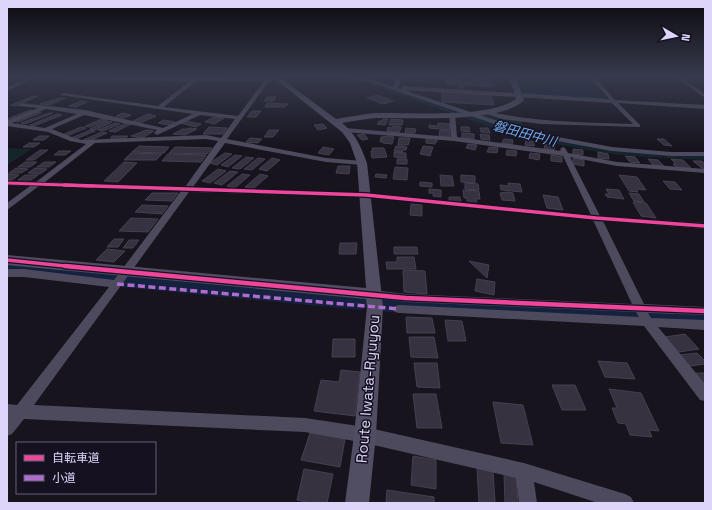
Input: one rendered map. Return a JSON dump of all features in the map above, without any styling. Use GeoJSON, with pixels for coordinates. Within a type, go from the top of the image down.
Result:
{"type":"FeatureCollection","features":[{"type":"Feature","properties":{"kind":"street"},"geometry":{"type":"LineString","coordinates":[[99,100],[239,118]]}},
{"type":"Feature","properties":{"kind":"street"},"geometry":{"type":"LineString","coordinates":[[159,108],[169,100]]}},
{"type":"Feature","properties":{"kind":"street"},"geometry":{"type":"LineString","coordinates":[[7,429],[13,412],[121,278],[222,140],[255,100]]}},
{"type":"Feature","properties":{"kind":"street","name":"Route Iwata-Ryuyou"},"geometry":{"type":"LineString","coordinates":[[305,100],[345,130],[355,143],[362,163],[375,307],[365,435],[357,503]]}},
{"type":"Feature","properties":{"kind":"street"},"geometry":{"type":"LineString","coordinates":[[417,100],[508,128],[559,140],[612,149],[671,154],[705,154]]}},
{"type":"Feature","properties":{"kind":"street"},"geometry":{"type":"LineString","coordinates":[[424,100],[459,114]]}},
{"type":"Feature","properties":{"kind":"street"},"geometry":{"type":"LineString","coordinates":[[335,122],[374,116],[484,112],[512,107],[520,100]]}},
{"type":"Feature","properties":{"kind":"street"},"geometry":{"type":"LineString","coordinates":[[594,100],[705,107]]}},
{"type":"Feature","properties":{"kind":"street"},"geometry":{"type":"LineString","coordinates":[[484,112],[500,117],[524,120],[638,126],[613,101]]}},
{"type":"Feature","properties":{"kind":"street"},"geometry":{"type":"LineString","coordinates":[[103,108],[116,102]]}},
{"type":"Feature","properties":{"kind":"street"},"geometry":{"type":"LineString","coordinates":[[21,105],[87,113],[163,130]]}},
{"type":"Feature","properties":{"kind":"street"},"geometry":{"type":"LineString","coordinates":[[7,123],[46,107]]}},
{"type":"Feature","properties":{"kind":"street"},"geometry":{"type":"LineString","coordinates":[[45,130],[96,110]]}},
{"type":"Feature","properties":{"kind":"street"},"geometry":{"type":"LineString","coordinates":[[143,139],[199,113]]}},
{"type":"Feature","properties":{"kind":"street"},"geometry":{"type":"LineString","coordinates":[[454,139],[459,114]]}},
{"type":"Feature","properties":{"kind":"street"},"geometry":{"type":"LineString","coordinates":[[7,123],[45,130],[72,140],[93,142],[195,136],[326,160],[362,163]]}},
{"type":"Feature","properties":{"kind":"street"},"geometry":{"type":"LineString","coordinates":[[345,130],[454,139],[565,154],[617,164],[705,172]]}},
{"type":"Feature","properties":{"kind":"street"},"geometry":{"type":"LineString","coordinates":[[559,140],[638,307],[647,322],[705,395]]}},
{"type":"Feature","properties":{"kind":"street"},"geometry":{"type":"LineString","coordinates":[[7,207],[93,142]]}},
{"type":"Feature","properties":{"kind":"street"},"geometry":{"type":"LineString","coordinates":[[7,183],[366,195],[596,218],[705,226]]}},
{"type":"Feature","properties":{"kind":"street"},"geometry":{"type":"LineString","coordinates":[[7,260],[121,278]]}},
{"type":"Feature","properties":{"kind":"street"},"geometry":{"type":"LineString","coordinates":[[7,273],[121,278],[373,294],[406,298],[705,311]]}},
{"type":"Feature","properties":{"kind":"street"},"geometry":{"type":"LineString","coordinates":[[399,309],[705,325]]}},
{"type":"Feature","properties":{"kind":"street"},"geometry":{"type":"LineString","coordinates":[[13,412],[304,425],[365,435],[524,471],[625,503]]}},
{"type":"Feature","properties":{"kind":"street"},"geometry":{"type":"LineString","coordinates":[[524,471],[528,503]]}},
{"type":"Feature","properties":{"kind":"shaded area"},"geometry":{"type":"Polygon","coordinates":[[[414,100],[426,100],[508,128],[538,136],[638,152],[705,153],[705,160],[604,153],[544,142],[496,129],[414,100]]]}},
{"type":"Feature","properties":{"kind":"shaded area"},"geometry":{"type":"Polygon","coordinates":[[[489,114],[521,120],[525,131],[477,116],[489,114]]]}},
{"type":"Feature","properties":{"kind":"shaded area"},"geometry":{"type":"Polygon","coordinates":[[[7,148],[32,149],[7,165],[7,148]]]}},
{"type":"Feature","properties":{"kind":"building"},"geometry":{"type":"Polygon","coordinates":[[[24,100],[30,100],[16,106],[11,105],[24,100]]]}},
{"type":"Feature","properties":{"kind":"building"},"geometry":{"type":"Polygon","coordinates":[[[53,100],[61,100],[50,105],[40,104],[53,100]]]}},
{"type":"Feature","properties":{"kind":"building"},"geometry":{"type":"Polygon","coordinates":[[[265,100],[275,100],[274,101],[264,101],[265,100]]]}},
{"type":"Feature","properties":{"kind":"building"},"geometry":{"type":"Polygon","coordinates":[[[372,100],[393,101],[383,104],[372,100]]]}},
{"type":"Feature","properties":{"kind":"building"},"geometry":{"type":"Polygon","coordinates":[[[442,100],[492,100],[494,105],[442,102],[442,100]]]}},
{"type":"Feature","properties":{"kind":"building"},"geometry":{"type":"Polygon","coordinates":[[[81,101],[87,102],[76,107],[69,106],[81,101]]]}},
{"type":"Feature","properties":{"kind":"building"},"geometry":{"type":"Polygon","coordinates":[[[267,103],[288,104],[285,107],[265,107],[267,103]]]}},
{"type":"Feature","properties":{"kind":"building"},"geometry":{"type":"Polygon","coordinates":[[[30,110],[34,111],[7,121],[7,119],[30,110]]]}},
{"type":"Feature","properties":{"kind":"building"},"geometry":{"type":"Polygon","coordinates":[[[252,111],[261,111],[256,117],[247,117],[252,111]]]}},
{"type":"Feature","properties":{"kind":"building"},"geometry":{"type":"Polygon","coordinates":[[[37,112],[41,113],[18,122],[13,121],[37,112]]]}},
{"type":"Feature","properties":{"kind":"building"},"geometry":{"type":"Polygon","coordinates":[[[53,113],[25,124],[21,123],[53,113]]]}},
{"type":"Feature","properties":{"kind":"building"},"geometry":{"type":"Polygon","coordinates":[[[123,113],[131,115],[124,118],[116,116],[123,113]]]}},
{"type":"Feature","properties":{"kind":"building"},"geometry":{"type":"Polygon","coordinates":[[[57,114],[62,115],[34,126],[30,125],[57,114]]]}},
{"type":"Feature","properties":{"kind":"building"},"geometry":{"type":"Polygon","coordinates":[[[148,114],[156,116],[140,123],[133,121],[148,114]]]}},
{"type":"Feature","properties":{"kind":"building"},"geometry":{"type":"Polygon","coordinates":[[[214,117],[224,118],[215,124],[205,122],[214,117]]]}},
{"type":"Feature","properties":{"kind":"building"},"geometry":{"type":"Polygon","coordinates":[[[102,119],[107,120],[90,127],[85,126],[102,119]]]}},
{"type":"Feature","properties":{"kind":"building"},"geometry":{"type":"Polygon","coordinates":[[[383,119],[388,119],[385,125],[377,124],[379,121],[382,121],[383,119]]]}},
{"type":"Feature","properties":{"kind":"building"},"geometry":{"type":"Polygon","coordinates":[[[391,119],[403,120],[402,125],[389,125],[391,119]]]}},
{"type":"Feature","properties":{"kind":"building"},"geometry":{"type":"Polygon","coordinates":[[[164,120],[175,122],[169,125],[158,123],[164,120]]]}},
{"type":"Feature","properties":{"kind":"building"},"geometry":{"type":"Polygon","coordinates":[[[107,121],[112,122],[95,130],[90,129],[107,121]]]}},
{"type":"Feature","properties":{"kind":"building"},"geometry":{"type":"Polygon","coordinates":[[[186,121],[201,124],[196,127],[181,123],[186,121]]]}},
{"type":"Feature","properties":{"kind":"building"},"geometry":{"type":"Polygon","coordinates":[[[115,123],[120,124],[103,131],[98,130],[115,123]]]}},
{"type":"Feature","properties":{"kind":"building"},"geometry":{"type":"Polygon","coordinates":[[[126,123],[131,124],[115,132],[109,131],[126,123]]]}},
{"type":"Feature","properties":{"kind":"building"},"geometry":{"type":"Polygon","coordinates":[[[438,123],[450,124],[450,130],[429,128],[429,125],[438,126],[438,123]]]}},
{"type":"Feature","properties":{"kind":"building"},"geometry":{"type":"Polygon","coordinates":[[[323,124],[327,128],[318,130],[314,125],[323,124]]]}},
{"type":"Feature","properties":{"kind":"building"},"geometry":{"type":"Polygon","coordinates":[[[393,126],[401,127],[399,133],[387,131],[388,127],[392,128],[393,126]]]}},
{"type":"Feature","properties":{"kind":"building"},"geometry":{"type":"Polygon","coordinates":[[[81,127],[86,128],[67,136],[62,135],[81,127]]]}},
{"type":"Feature","properties":{"kind":"building"},"geometry":{"type":"Polygon","coordinates":[[[209,127],[227,128],[223,134],[203,134],[209,127]]]}},
{"type":"Feature","properties":{"kind":"building"},"geometry":{"type":"Polygon","coordinates":[[[461,127],[469,127],[470,132],[461,131],[461,127]]]}},
{"type":"Feature","properties":{"kind":"building"},"geometry":{"type":"Polygon","coordinates":[[[406,128],[416,129],[415,133],[405,133],[406,128]]]}},
{"type":"Feature","properties":{"kind":"building"},"geometry":{"type":"Polygon","coordinates":[[[480,128],[488,128],[490,133],[481,132],[480,128]]]}},
{"type":"Feature","properties":{"kind":"building"},"geometry":{"type":"Polygon","coordinates":[[[183,129],[197,129],[185,135],[173,134],[183,129]]]}},
{"type":"Feature","properties":{"kind":"building"},"geometry":{"type":"Polygon","coordinates":[[[90,130],[95,131],[76,139],[71,138],[90,130]]]}},
{"type":"Feature","properties":{"kind":"building"},"geometry":{"type":"Polygon","coordinates":[[[146,130],[154,131],[142,138],[131,136],[146,130]]]}},
{"type":"Feature","properties":{"kind":"building"},"geometry":{"type":"Polygon","coordinates":[[[269,130],[279,130],[273,137],[264,137],[269,130]]]}},
{"type":"Feature","properties":{"kind":"building"},"geometry":{"type":"Polygon","coordinates":[[[440,130],[450,131],[450,137],[439,136],[440,130]]]}},
{"type":"Feature","properties":{"kind":"building"},"geometry":{"type":"Polygon","coordinates":[[[102,132],[107,133],[89,141],[83,140],[102,132]]]}},
{"type":"Feature","properties":{"kind":"building"},"geometry":{"type":"Polygon","coordinates":[[[462,133],[474,134],[474,139],[462,138],[462,133]]]}},
{"type":"Feature","properties":{"kind":"building"},"geometry":{"type":"Polygon","coordinates":[[[364,134],[368,139],[362,140],[357,135],[364,134]]]}},
{"type":"Feature","properties":{"kind":"building"},"geometry":{"type":"Polygon","coordinates":[[[480,134],[489,135],[490,140],[481,139],[480,134]]]}},
{"type":"Feature","properties":{"kind":"building"},"geometry":{"type":"Polygon","coordinates":[[[39,136],[49,136],[44,140],[33,140],[39,136]]]}},
{"type":"Feature","properties":{"kind":"building"},"geometry":{"type":"Polygon","coordinates":[[[112,136],[128,136],[125,139],[110,140],[112,136]]]}},
{"type":"Feature","properties":{"kind":"building"},"geometry":{"type":"Polygon","coordinates":[[[381,137],[394,137],[392,144],[380,142],[381,137]]]}},
{"type":"Feature","properties":{"kind":"building"},"geometry":{"type":"Polygon","coordinates":[[[250,138],[262,139],[258,143],[246,142],[250,138]]]}},
{"type":"Feature","properties":{"kind":"building"},"geometry":{"type":"Polygon","coordinates":[[[399,138],[410,138],[408,145],[398,145],[399,138]]]}},
{"type":"Feature","properties":{"kind":"building"},"geometry":{"type":"Polygon","coordinates":[[[426,138],[437,139],[437,142],[435,142],[435,144],[426,143],[426,138]]]}},
{"type":"Feature","properties":{"kind":"building"},"geometry":{"type":"Polygon","coordinates":[[[504,139],[513,140],[512,145],[502,143],[504,139]]]}},
{"type":"Feature","properties":{"kind":"building"},"geometry":{"type":"Polygon","coordinates":[[[657,139],[664,139],[672,146],[664,145],[657,139]]]}},
{"type":"Feature","properties":{"kind":"building"},"geometry":{"type":"Polygon","coordinates":[[[526,140],[535,142],[534,146],[525,145],[526,140]]]}},
{"type":"Feature","properties":{"kind":"building"},"geometry":{"type":"Polygon","coordinates":[[[29,143],[40,143],[34,147],[23,147],[29,143]]]}},
{"type":"Feature","properties":{"kind":"building"},"geometry":{"type":"Polygon","coordinates":[[[468,144],[477,145],[475,150],[466,148],[468,144]]]}},
{"type":"Feature","properties":{"kind":"building"},"geometry":{"type":"Polygon","coordinates":[[[545,144],[555,146],[554,150],[544,149],[545,144]]]}},
{"type":"Feature","properties":{"kind":"building"},"geometry":{"type":"Polygon","coordinates":[[[139,146],[169,147],[164,153],[132,152],[139,146]]]}},
{"type":"Feature","properties":{"kind":"building"},"geometry":{"type":"Polygon","coordinates":[[[396,146],[407,147],[406,150],[403,150],[402,152],[394,151],[396,146]]]}},
{"type":"Feature","properties":{"kind":"building"},"geometry":{"type":"Polygon","coordinates":[[[423,146],[433,147],[430,156],[420,154],[423,146]]]}},
{"type":"Feature","properties":{"kind":"building"},"geometry":{"type":"Polygon","coordinates":[[[175,147],[212,148],[207,154],[169,153],[175,147]]]}},
{"type":"Feature","properties":{"kind":"building"},"geometry":{"type":"Polygon","coordinates":[[[323,147],[334,149],[329,155],[318,153],[323,147]]]}},
{"type":"Feature","properties":{"kind":"building"},"geometry":{"type":"Polygon","coordinates":[[[489,147],[498,148],[497,153],[487,152],[489,147]]]}},
{"type":"Feature","properties":{"kind":"building"},"geometry":{"type":"Polygon","coordinates":[[[372,148],[384,148],[387,157],[372,158],[372,148]]]}},
{"type":"Feature","properties":{"kind":"building"},"geometry":{"type":"Polygon","coordinates":[[[573,149],[583,150],[583,155],[573,154],[573,149]]]}},
{"type":"Feature","properties":{"kind":"building"},"geometry":{"type":"Polygon","coordinates":[[[40,150],[48,150],[34,160],[26,160],[40,150]]]}},
{"type":"Feature","properties":{"kind":"building"},"geometry":{"type":"Polygon","coordinates":[[[507,150],[517,151],[516,156],[506,155],[507,150]]]}},
{"type":"Feature","properties":{"kind":"building"},"geometry":{"type":"Polygon","coordinates":[[[59,151],[71,151],[65,155],[54,155],[59,151]]]}},
{"type":"Feature","properties":{"kind":"building"},"geometry":{"type":"Polygon","coordinates":[[[394,152],[406,153],[406,158],[394,157],[394,152]]]}},
{"type":"Feature","properties":{"kind":"building"},"geometry":{"type":"Polygon","coordinates":[[[598,152],[608,154],[609,159],[598,158],[598,152]]]}},
{"type":"Feature","properties":{"kind":"building"},"geometry":{"type":"Polygon","coordinates":[[[131,153],[162,154],[156,160],[124,160],[131,153]]]}},
{"type":"Feature","properties":{"kind":"building"},"geometry":{"type":"Polygon","coordinates":[[[225,153],[232,154],[217,165],[210,163],[225,153]]]}},
{"type":"Feature","properties":{"kind":"building"},"geometry":{"type":"Polygon","coordinates":[[[530,153],[540,154],[539,160],[529,158],[530,153]]]}},
{"type":"Feature","properties":{"kind":"building"},"geometry":{"type":"Polygon","coordinates":[[[168,154],[206,155],[201,162],[162,161],[168,154]]]}},
{"type":"Feature","properties":{"kind":"building"},"geometry":{"type":"Polygon","coordinates":[[[235,155],[242,156],[228,167],[221,165],[235,155]]]}},
{"type":"Feature","properties":{"kind":"building"},"geometry":{"type":"Polygon","coordinates":[[[551,155],[562,157],[562,162],[551,161],[551,155]]]}},
{"type":"Feature","properties":{"kind":"building"},"geometry":{"type":"Polygon","coordinates":[[[625,156],[635,157],[640,163],[630,162],[625,156]]]}},
{"type":"Feature","properties":{"kind":"building"},"geometry":{"type":"Polygon","coordinates":[[[246,157],[254,158],[240,169],[232,168],[246,157]]]}},
{"type":"Feature","properties":{"kind":"building"},"geometry":{"type":"Polygon","coordinates":[[[258,158],[265,159],[252,170],[244,169],[258,158]]]}},
{"type":"Feature","properties":{"kind":"building"},"geometry":{"type":"Polygon","coordinates":[[[272,158],[280,160],[267,171],[259,169],[272,158]]]}},
{"type":"Feature","properties":{"kind":"building"},"geometry":{"type":"Polygon","coordinates":[[[573,158],[584,160],[584,166],[573,164],[573,158]]]}},
{"type":"Feature","properties":{"kind":"building"},"geometry":{"type":"Polygon","coordinates":[[[397,159],[407,159],[407,164],[397,164],[397,159]]]}},
{"type":"Feature","properties":{"kind":"building"},"geometry":{"type":"Polygon","coordinates":[[[648,159],[658,160],[664,166],[653,165],[648,159]]]}},
{"type":"Feature","properties":{"kind":"building"},"geometry":{"type":"Polygon","coordinates":[[[671,159],[683,160],[691,168],[676,167],[673,164],[676,164],[671,159]]]}},
{"type":"Feature","properties":{"kind":"building"},"geometry":{"type":"Polygon","coordinates":[[[693,161],[702,161],[705,164],[705,169],[703,169],[693,161]]]}},
{"type":"Feature","properties":{"kind":"building"},"geometry":{"type":"Polygon","coordinates":[[[25,162],[37,162],[30,167],[18,167],[25,162]]]}},
{"type":"Feature","properties":{"kind":"building"},"geometry":{"type":"Polygon","coordinates":[[[44,162],[56,162],[49,167],[37,167],[44,162]]]}},
{"type":"Feature","properties":{"kind":"building"},"geometry":{"type":"Polygon","coordinates":[[[124,162],[137,163],[118,182],[104,181],[124,162]]]}},
{"type":"Feature","properties":{"kind":"building"},"geometry":{"type":"Polygon","coordinates":[[[338,166],[350,166],[349,174],[336,173],[338,166]]]}},
{"type":"Feature","properties":{"kind":"building"},"geometry":{"type":"Polygon","coordinates":[[[395,167],[408,168],[407,180],[393,179],[395,167]]]}},
{"type":"Feature","properties":{"kind":"building"},"geometry":{"type":"Polygon","coordinates":[[[16,168],[28,169],[21,173],[9,173],[16,168]]]}},
{"type":"Feature","properties":{"kind":"building"},"geometry":{"type":"Polygon","coordinates":[[[35,168],[47,169],[40,174],[28,173],[35,168]]]}},
{"type":"Feature","properties":{"kind":"building"},"geometry":{"type":"Polygon","coordinates":[[[218,169],[226,171],[210,183],[202,181],[218,169]]]}},
{"type":"Feature","properties":{"kind":"building"},"geometry":{"type":"Polygon","coordinates":[[[230,171],[238,172],[222,185],[214,183],[230,171]]]}},
{"type":"Feature","properties":{"kind":"building"},"geometry":{"type":"Polygon","coordinates":[[[7,174],[19,175],[12,180],[7,180],[7,174]]]}},
{"type":"Feature","properties":{"kind":"building"},"geometry":{"type":"Polygon","coordinates":[[[242,174],[250,175],[235,188],[227,186],[242,174]]]}},
{"type":"Feature","properties":{"kind":"building"},"geometry":{"type":"Polygon","coordinates":[[[260,174],[268,176],[253,189],[245,187],[260,174]]]}},
{"type":"Feature","properties":{"kind":"building"},"geometry":{"type":"Polygon","coordinates":[[[376,174],[387,175],[386,178],[375,177],[376,174]]]}},
{"type":"Feature","properties":{"kind":"building"},"geometry":{"type":"Polygon","coordinates":[[[25,175],[38,175],[31,180],[18,180],[25,175]]]}},
{"type":"Feature","properties":{"kind":"building"},"geometry":{"type":"Polygon","coordinates":[[[440,175],[452,176],[454,186],[441,186],[440,175]]]}},
{"type":"Feature","properties":{"kind":"building"},"geometry":{"type":"Polygon","coordinates":[[[461,175],[475,176],[475,183],[461,182],[461,175]]]}},
{"type":"Feature","properties":{"kind":"building"},"geometry":{"type":"Polygon","coordinates":[[[619,175],[637,177],[646,190],[636,189],[638,192],[629,191],[619,175]]]}},
{"type":"Feature","properties":{"kind":"building"},"geometry":{"type":"Polygon","coordinates":[[[663,181],[675,182],[682,190],[670,189],[663,181]]]}},
{"type":"Feature","properties":{"kind":"building"},"geometry":{"type":"Polygon","coordinates":[[[420,182],[432,183],[432,187],[420,186],[420,182]]]}},
{"type":"Feature","properties":{"kind":"building"},"geometry":{"type":"Polygon","coordinates":[[[465,183],[478,184],[479,190],[465,189],[465,183]]]}},
{"type":"Feature","properties":{"kind":"building"},"geometry":{"type":"Polygon","coordinates":[[[508,183],[520,184],[522,192],[501,190],[500,185],[509,186],[508,183]]]}},
{"type":"Feature","properties":{"kind":"building"},"geometry":{"type":"Polygon","coordinates":[[[429,189],[441,190],[441,197],[433,196],[433,193],[429,193],[429,189]]]}},
{"type":"Feature","properties":{"kind":"building"},"geometry":{"type":"Polygon","coordinates":[[[606,189],[619,190],[624,199],[607,197],[605,194],[609,194],[606,189]]]}},
{"type":"Feature","properties":{"kind":"building"},"geometry":{"type":"Polygon","coordinates":[[[463,190],[479,191],[480,199],[476,199],[477,202],[467,201],[467,198],[464,198],[463,190]]]}},
{"type":"Feature","properties":{"kind":"building"},"geometry":{"type":"Polygon","coordinates":[[[152,193],[178,193],[172,201],[145,200],[152,193]]]}},
{"type":"Feature","properties":{"kind":"building"},"geometry":{"type":"Polygon","coordinates":[[[500,193],[513,193],[515,201],[502,200],[500,193]]]}},
{"type":"Feature","properties":{"kind":"building"},"geometry":{"type":"Polygon","coordinates":[[[629,193],[639,194],[644,202],[634,201],[629,193]]]}},
{"type":"Feature","properties":{"kind":"building"},"geometry":{"type":"Polygon","coordinates":[[[543,195],[558,197],[563,210],[547,208],[543,195]]]}},
{"type":"Feature","properties":{"kind":"building"},"geometry":{"type":"Polygon","coordinates":[[[449,197],[460,197],[461,202],[449,201],[449,197]]]}},
{"type":"Feature","properties":{"kind":"building"},"geometry":{"type":"Polygon","coordinates":[[[633,202],[646,203],[656,218],[641,216],[633,202]]]}},
{"type":"Feature","properties":{"kind":"building"},"geometry":{"type":"Polygon","coordinates":[[[411,204],[422,205],[422,216],[410,215],[411,204]]]}},
{"type":"Feature","properties":{"kind":"building"},"geometry":{"type":"Polygon","coordinates":[[[142,205],[168,206],[162,214],[135,212],[142,205]]]}},
{"type":"Feature","properties":{"kind":"building"},"geometry":{"type":"Polygon","coordinates":[[[131,218],[158,219],[148,232],[119,231],[131,218]]]}},
{"type":"Feature","properties":{"kind":"building"},"geometry":{"type":"Polygon","coordinates":[[[114,239],[124,239],[118,247],[107,247],[114,239]]]}},
{"type":"Feature","properties":{"kind":"building"},"geometry":{"type":"Polygon","coordinates":[[[129,240],[139,240],[133,248],[123,248],[129,240]]]}},
{"type":"Feature","properties":{"kind":"building"},"geometry":{"type":"Polygon","coordinates":[[[340,243],[357,243],[356,254],[339,254],[340,243]]]}},
{"type":"Feature","properties":{"kind":"building"},"geometry":{"type":"Polygon","coordinates":[[[394,247],[417,247],[418,254],[394,254],[394,247]]]}},
{"type":"Feature","properties":{"kind":"building"},"geometry":{"type":"Polygon","coordinates":[[[107,249],[125,251],[114,262],[96,260],[107,249]]]}},
{"type":"Feature","properties":{"kind":"building"},"geometry":{"type":"Polygon","coordinates":[[[397,257],[414,257],[416,269],[387,269],[386,262],[397,262],[397,257]]]}},
{"type":"Feature","properties":{"kind":"building"},"geometry":{"type":"Polygon","coordinates":[[[469,261],[489,265],[487,278],[469,261]]]}},
{"type":"Feature","properties":{"kind":"building"},"geometry":{"type":"Polygon","coordinates":[[[403,270],[425,271],[427,294],[404,292],[403,270]]]}},
{"type":"Feature","properties":{"kind":"building"},"geometry":{"type":"Polygon","coordinates":[[[477,279],[495,282],[494,295],[475,291],[477,279]]]}},
{"type":"Feature","properties":{"kind":"building"},"geometry":{"type":"Polygon","coordinates":[[[406,317],[432,318],[435,333],[407,333],[406,317]]]}},
{"type":"Feature","properties":{"kind":"building"},"geometry":{"type":"Polygon","coordinates":[[[445,320],[462,321],[466,341],[448,341],[445,320]]]}},
{"type":"Feature","properties":{"kind":"building"},"geometry":{"type":"Polygon","coordinates":[[[685,334],[699,349],[679,352],[665,337],[685,334]]]}},
{"type":"Feature","properties":{"kind":"building"},"geometry":{"type":"Polygon","coordinates":[[[409,337],[434,337],[438,358],[411,357],[409,337]]]}},
{"type":"Feature","properties":{"kind":"building"},"geometry":{"type":"Polygon","coordinates":[[[333,339],[355,339],[355,357],[332,357],[333,339]]]}},
{"type":"Feature","properties":{"kind":"building"},"geometry":{"type":"Polygon","coordinates":[[[697,353],[705,361],[705,364],[690,366],[680,355],[697,353]]]}},
{"type":"Feature","properties":{"kind":"building"},"geometry":{"type":"Polygon","coordinates":[[[598,361],[627,363],[635,379],[605,377],[598,361]]]}},
{"type":"Feature","properties":{"kind":"building"},"geometry":{"type":"Polygon","coordinates":[[[414,363],[437,363],[440,388],[417,387],[414,363]]]}},
{"type":"Feature","properties":{"kind":"building"},"geometry":{"type":"Polygon","coordinates":[[[341,370],[360,372],[355,416],[314,411],[321,380],[339,382],[341,370]]]}},
{"type":"Feature","properties":{"kind":"building"},"geometry":{"type":"Polygon","coordinates":[[[694,373],[705,373],[705,388],[694,373]]]}},
{"type":"Feature","properties":{"kind":"building"},"geometry":{"type":"Polygon","coordinates":[[[552,385],[575,385],[586,410],[562,410],[552,385]]]}},
{"type":"Feature","properties":{"kind":"building"},"geometry":{"type":"Polygon","coordinates":[[[609,389],[641,393],[659,431],[649,430],[652,437],[630,435],[626,424],[618,423],[612,408],[617,408],[609,389]]]}},
{"type":"Feature","properties":{"kind":"building"},"geometry":{"type":"Polygon","coordinates":[[[413,394],[436,394],[442,428],[417,428],[413,394]]]}},
{"type":"Feature","properties":{"kind":"building"},"geometry":{"type":"Polygon","coordinates":[[[493,402],[523,405],[533,445],[501,443],[493,402]]]}},
{"type":"Feature","properties":{"kind":"building"},"geometry":{"type":"Polygon","coordinates":[[[310,433],[345,439],[340,467],[301,460],[310,433]]]}},
{"type":"Feature","properties":{"kind":"building"},"geometry":{"type":"Polygon","coordinates":[[[413,456],[436,460],[436,489],[411,485],[413,456]]]}},
{"type":"Feature","properties":{"kind":"building"},"geometry":{"type":"Polygon","coordinates":[[[477,467],[493,470],[495,503],[479,503],[477,467]]]}},
{"type":"Feature","properties":{"kind":"building"},"geometry":{"type":"Polygon","coordinates":[[[304,469],[333,474],[327,503],[311,503],[297,500],[304,469]]]}},
{"type":"Feature","properties":{"kind":"building"},"geometry":{"type":"Polygon","coordinates":[[[504,474],[516,477],[518,503],[505,503],[504,474]]]}},
{"type":"Feature","properties":{"kind":"building"},"geometry":{"type":"Polygon","coordinates":[[[387,490],[434,497],[434,503],[386,503],[387,490]]]}},
{"type":"Feature","properties":{"kind":"waterway","name":"磐田田中川"},"geometry":{"type":"LineString","coordinates":[[422,100],[493,124]]}},
{"type":"Feature","properties":{"kind":"waterway","name":"磐田田中川"},"geometry":{"type":"LineString","coordinates":[[489,123],[533,135],[599,148],[666,155]]}},
{"type":"Feature","properties":{"kind":"waterway","name":"磐田田中川"},"geometry":{"type":"LineString","coordinates":[[676,156],[705,156]]}},
{"type":"Feature","properties":{"kind":"waterway"},"geometry":{"type":"LineString","coordinates":[[7,266],[111,278],[360,301]]}},
{"type":"Feature","properties":{"kind":"waterway"},"geometry":{"type":"LineString","coordinates":[[387,303],[705,317]]}},
{"type":"Feature","properties":{"kind":"marked path"},"geometry":{"type":"LineString","coordinates":[[117,284],[399,309]]}},
{"type":"Feature","properties":{"kind":"cycle path"},"geometry":{"type":"LineString","coordinates":[[7,183],[366,195],[596,218],[705,226]]}},
{"type":"Feature","properties":{"kind":"cycle path"},"geometry":{"type":"LineString","coordinates":[[7,260],[406,298],[705,311]]}}]}
